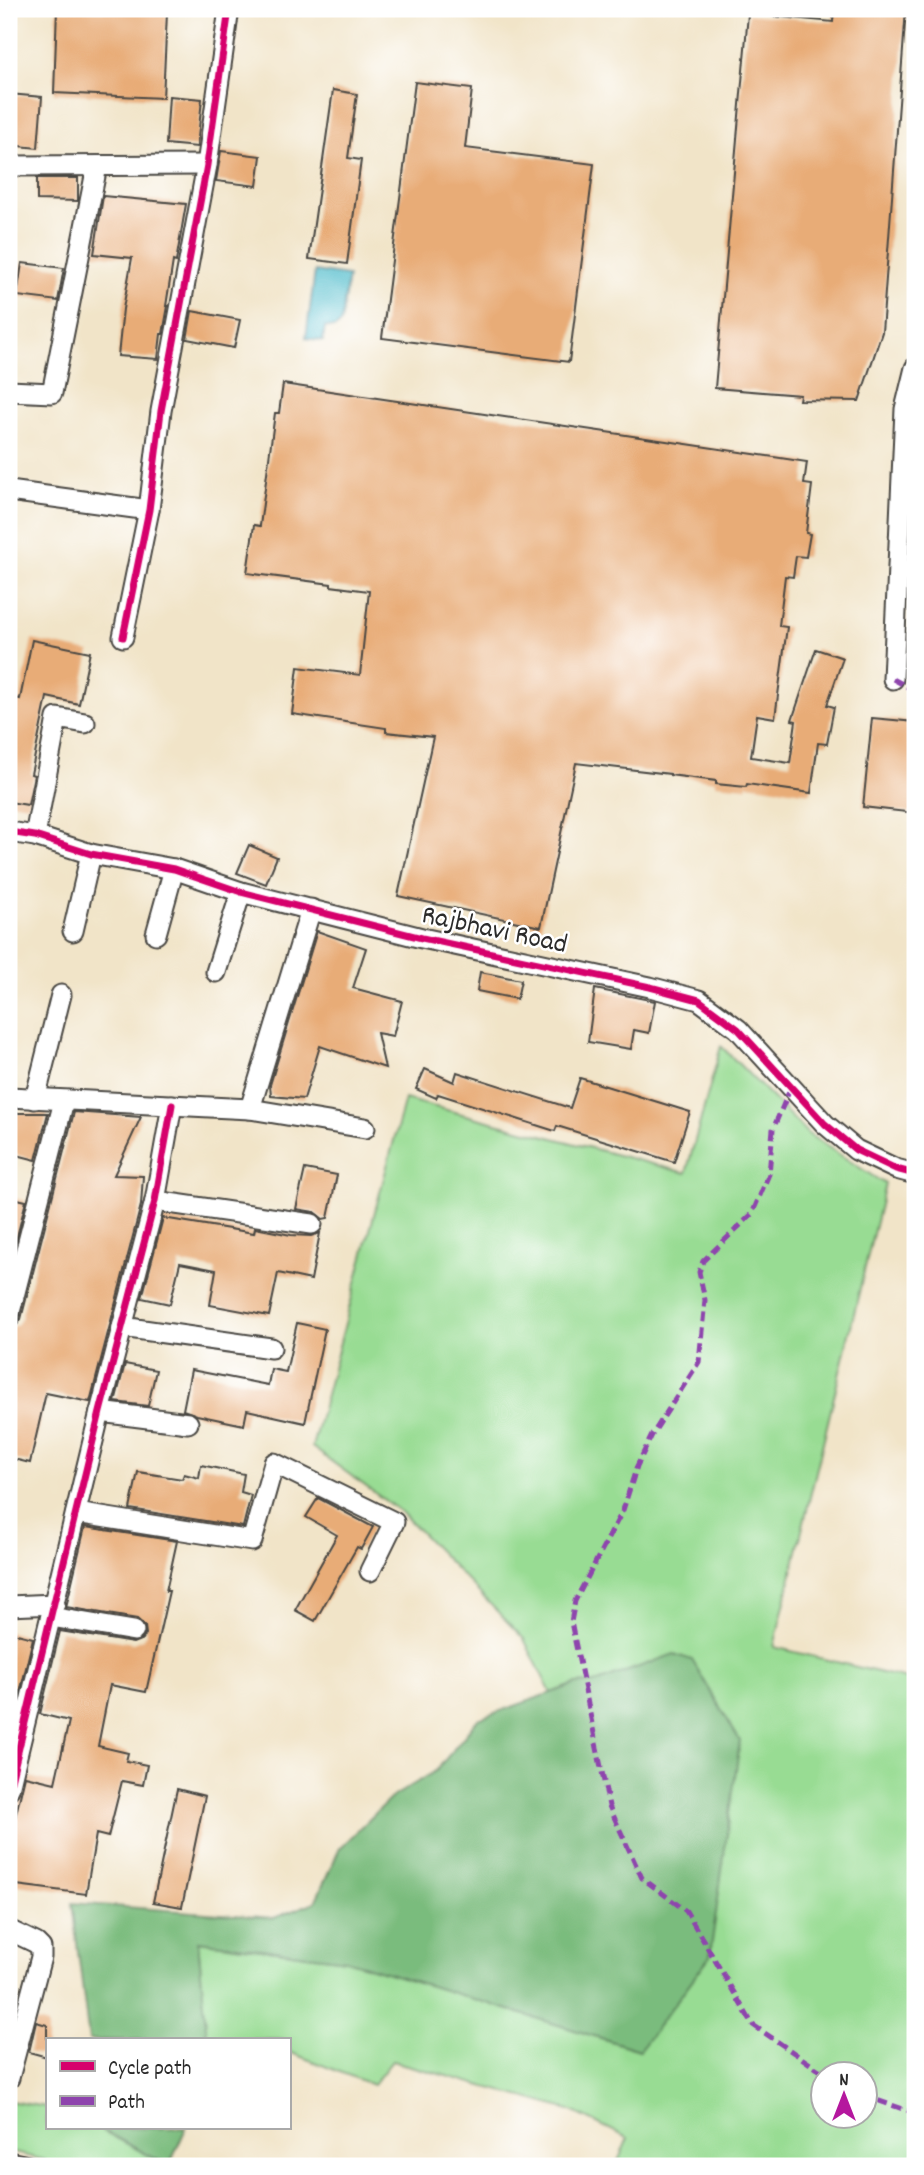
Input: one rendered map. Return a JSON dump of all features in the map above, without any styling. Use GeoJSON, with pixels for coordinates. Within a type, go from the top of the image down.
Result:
{"type":"FeatureCollection","features":[{"type":"Feature","properties":{"kind":"street"},"geometry":{"type":"LineString","coordinates":[[123,637],[149,510],[161,411],[207,165],[229,9]]}},
{"type":"Feature","properties":{"kind":"street"},"geometry":{"type":"LineString","coordinates":[[9,166],[207,165]]}},
{"type":"Feature","properties":{"kind":"street"},"geometry":{"type":"LineString","coordinates":[[9,391],[52,393],[97,166]]}},
{"type":"Feature","properties":{"kind":"street"},"geometry":{"type":"LineString","coordinates":[[893,679],[905,410],[915,368]]}},
{"type":"Feature","properties":{"kind":"street"},"geometry":{"type":"LineString","coordinates":[[9,491],[149,510]]}},
{"type":"Feature","properties":{"kind":"street"},"geometry":{"type":"LineString","coordinates":[[35,836],[57,718],[85,723]]}},
{"type":"Feature","properties":{"kind":"street","name":"Rajbhavi Road"},"geometry":{"type":"LineString","coordinates":[[9,832],[35,836],[92,853],[174,869],[241,892],[422,938],[699,1000],[738,1030],[825,1124],[856,1150],[896,1169],[915,1174]]}},
{"type":"Feature","properties":{"kind":"street"},"geometry":{"type":"LineString","coordinates":[[73,930],[92,853]]}},
{"type":"Feature","properties":{"kind":"street"},"geometry":{"type":"LineString","coordinates":[[156,934],[174,869]]}},
{"type":"Feature","properties":{"kind":"street"},"geometry":{"type":"LineString","coordinates":[[216,972],[241,892]]}},
{"type":"Feature","properties":{"kind":"street"},"geometry":{"type":"LineString","coordinates":[[250,1109],[311,909]]}},
{"type":"Feature","properties":{"kind":"street"},"geometry":{"type":"LineString","coordinates":[[36,1099],[61,995]]}},
{"type":"Feature","properties":{"kind":"street"},"geometry":{"type":"LineString","coordinates":[[9,1097],[250,1109],[365,1128]]}},
{"type":"Feature","properties":{"kind":"street"},"geometry":{"type":"LineString","coordinates":[[9,1316],[64,1101]]}},
{"type":"Feature","properties":{"kind":"street"},"geometry":{"type":"LineString","coordinates":[[9,1789],[100,1412],[155,1201],[172,1105]]}},
{"type":"Feature","properties":{"kind":"street"},"geometry":{"type":"LineString","coordinates":[[155,1201],[312,1224]]}},
{"type":"Feature","properties":{"kind":"street"},"geometry":{"type":"LineString","coordinates":[[122,1326],[271,1348]]}},
{"type":"Feature","properties":{"kind":"street"},"geometry":{"type":"LineString","coordinates":[[100,1412],[188,1423]]}},
{"type":"Feature","properties":{"kind":"street"},"geometry":{"type":"LineString","coordinates":[[76,1513],[252,1541],[274,1463],[394,1522],[370,1571]]}},
{"type":"Feature","properties":{"kind":"street"},"geometry":{"type":"LineString","coordinates":[[9,1606],[53,1611],[134,1631]]}},
{"type":"Feature","properties":{"kind":"street"},"geometry":{"type":"LineString","coordinates":[[9,1930],[41,1948],[41,1957],[9,2078]]}},
{"type":"Feature","properties":{"kind":"street"},"geometry":{"type":"LineString","coordinates":[[9,2162],[28,2166]]}},
{"type":"Feature","properties":{"kind":"green space"},"geometry":{"type":"Polygon","coordinates":[[[721,1046],[808,1134],[885,1184],[774,1647],[915,1681],[915,2166],[616,2166],[628,2138],[570,2110],[392,2061],[373,2085],[290,2052],[290,2038],[207,2038],[198,1941],[346,1960],[640,2050],[595,1683],[576,1684],[551,1693],[524,1639],[402,1513],[312,1447],[405,1099],[686,1173],[721,1046]]]}},
{"type":"Feature","properties":{"kind":"green space"},"geometry":{"type":"Polygon","coordinates":[[[674,1654],[692,1660],[740,1741],[710,1956],[640,2050],[346,1960],[198,1941],[207,2038],[89,2038],[72,1903],[274,1918],[315,1902],[340,1848],[391,1798],[437,1770],[478,1719],[576,1684],[595,1683],[674,1654]]]}},
{"type":"Feature","properties":{"kind":"green space"},"geometry":{"type":"Polygon","coordinates":[[[9,2101],[46,2107],[46,2130],[102,2130],[169,2166],[44,2166],[45,2160],[9,2152],[9,2101]]]}},
{"type":"Feature","properties":{"kind":"green space"},"geometry":{"type":"Polygon","coordinates":[[[102,2130],[185,2130],[169,2166],[102,2130]]]}},
{"type":"Feature","properties":{"kind":"water"},"geometry":{"type":"Polygon","coordinates":[[[315,271],[348,276],[341,323],[335,328],[325,327],[323,341],[306,338],[315,271]]]}},
{"type":"Feature","properties":{"kind":"building"},"geometry":{"type":"Polygon","coordinates":[[[57,9],[167,13],[163,98],[54,93],[57,9]]]}},
{"type":"Feature","properties":{"kind":"building"},"geometry":{"type":"Polygon","coordinates":[[[834,9],[906,9],[882,332],[859,401],[799,400],[800,395],[715,388],[748,14],[833,22],[834,9]]]}},
{"type":"Feature","properties":{"kind":"building"},"geometry":{"type":"Polygon","coordinates":[[[415,82],[472,89],[465,148],[594,164],[569,362],[382,338],[415,82]]]}},
{"type":"Feature","properties":{"kind":"building"},"geometry":{"type":"Polygon","coordinates":[[[333,90],[357,94],[348,158],[361,160],[347,264],[309,259],[333,90]]]}},
{"type":"Feature","properties":{"kind":"building"},"geometry":{"type":"Polygon","coordinates":[[[9,94],[42,97],[38,148],[9,145],[9,94]]]}},
{"type":"Feature","properties":{"kind":"building"},"geometry":{"type":"Polygon","coordinates":[[[169,96],[202,99],[197,147],[166,144],[169,96]]]}},
{"type":"Feature","properties":{"kind":"building"},"geometry":{"type":"Polygon","coordinates":[[[221,151],[261,156],[257,186],[216,181],[221,151]]]}},
{"type":"Feature","properties":{"kind":"building"},"geometry":{"type":"Polygon","coordinates":[[[37,178],[78,178],[78,201],[37,200],[37,178]]]}},
{"type":"Feature","properties":{"kind":"building"},"geometry":{"type":"Polygon","coordinates":[[[103,196],[186,204],[176,262],[173,261],[158,359],[118,356],[132,258],[94,254],[103,196]]]}},
{"type":"Feature","properties":{"kind":"building"},"geometry":{"type":"Polygon","coordinates":[[[22,263],[64,268],[58,301],[17,296],[22,263]]]}},
{"type":"Feature","properties":{"kind":"building"},"geometry":{"type":"Polygon","coordinates":[[[192,311],[240,320],[234,348],[187,339],[192,311]]]}},
{"type":"Feature","properties":{"kind":"building"},"geometry":{"type":"Polygon","coordinates":[[[283,384],[807,462],[804,484],[812,485],[806,557],[796,556],[793,577],[785,576],[779,626],[787,627],[775,718],[757,715],[751,757],[790,763],[796,721],[792,720],[816,649],[843,658],[827,705],[834,707],[827,744],[818,743],[811,793],[747,784],[746,787],[716,784],[716,781],[670,774],[576,763],[541,927],[398,896],[433,737],[386,732],[386,728],[292,714],[298,667],[360,675],[369,591],[247,573],[254,525],[260,526],[275,413],[279,413],[283,384]]]}},
{"type":"Feature","properties":{"kind":"building"},"geometry":{"type":"Polygon","coordinates":[[[32,640],[90,652],[79,704],[47,697],[31,774],[34,775],[28,805],[9,802],[9,724],[14,698],[20,699],[32,640]]]}},
{"type":"Feature","properties":{"kind":"building"},"geometry":{"type":"Polygon","coordinates":[[[872,718],[915,722],[915,813],[863,807],[872,718]]]}},
{"type":"Feature","properties":{"kind":"building"},"geometry":{"type":"Polygon","coordinates":[[[249,845],[277,857],[266,884],[237,873],[249,845]]]}},
{"type":"Feature","properties":{"kind":"building"},"geometry":{"type":"Polygon","coordinates":[[[317,931],[366,948],[353,988],[402,1001],[393,1036],[377,1033],[385,1068],[320,1046],[304,1099],[271,1096],[270,1085],[317,931]]]}},
{"type":"Feature","properties":{"kind":"building"},"geometry":{"type":"Polygon","coordinates":[[[480,972],[521,980],[517,999],[477,991],[480,972]]]}},
{"type":"Feature","properties":{"kind":"building"},"geometry":{"type":"Polygon","coordinates":[[[595,989],[655,1001],[649,1033],[634,1030],[631,1049],[588,1042],[595,989]]]}},
{"type":"Feature","properties":{"kind":"building"},"geometry":{"type":"Polygon","coordinates":[[[425,1069],[454,1082],[457,1072],[570,1108],[580,1078],[690,1112],[674,1162],[557,1126],[555,1131],[438,1094],[436,1098],[416,1089],[425,1069]]]}},
{"type":"Feature","properties":{"kind":"building"},"geometry":{"type":"Polygon","coordinates":[[[74,1112],[141,1117],[114,1175],[143,1176],[141,1205],[90,1402],[46,1393],[30,1463],[9,1458],[9,1328],[17,1325],[21,1319],[74,1112]]]}},
{"type":"Feature","properties":{"kind":"building"},"geometry":{"type":"Polygon","coordinates":[[[9,1113],[48,1113],[36,1160],[9,1153],[9,1113]]]}},
{"type":"Feature","properties":{"kind":"building"},"geometry":{"type":"Polygon","coordinates":[[[305,1169],[337,1175],[328,1218],[323,1219],[314,1212],[296,1209],[305,1169]]]}},
{"type":"Feature","properties":{"kind":"building"},"geometry":{"type":"Polygon","coordinates":[[[9,1197],[26,1201],[9,1268],[9,1197]]]}},
{"type":"Feature","properties":{"kind":"building"},"geometry":{"type":"Polygon","coordinates":[[[163,1218],[254,1233],[255,1228],[291,1235],[311,1236],[320,1233],[311,1280],[278,1273],[269,1316],[210,1305],[216,1270],[180,1263],[170,1304],[142,1298],[163,1218]]]}},
{"type":"Feature","properties":{"kind":"building"},"geometry":{"type":"Polygon","coordinates":[[[297,1323],[325,1329],[305,1423],[247,1410],[244,1425],[183,1410],[191,1370],[268,1385],[271,1369],[286,1372],[297,1323]]]}},
{"type":"Feature","properties":{"kind":"building"},"geometry":{"type":"Polygon","coordinates":[[[125,1364],[156,1370],[148,1406],[115,1402],[125,1364]]]}},
{"type":"Feature","properties":{"kind":"building"},"geometry":{"type":"Polygon","coordinates":[[[201,1465],[244,1474],[241,1492],[251,1495],[243,1527],[130,1509],[138,1472],[182,1479],[184,1474],[199,1478],[201,1465]]]}},
{"type":"Feature","properties":{"kind":"building"},"geometry":{"type":"Polygon","coordinates":[[[318,1498],[373,1527],[361,1549],[357,1547],[315,1621],[295,1610],[337,1535],[306,1517],[318,1498]]]}},
{"type":"Feature","properties":{"kind":"building"},"geometry":{"type":"Polygon","coordinates":[[[85,1527],[177,1541],[166,1591],[169,1591],[146,1692],[110,1685],[98,1746],[128,1753],[126,1761],[147,1765],[143,1785],[122,1781],[108,1837],[96,1834],[86,1894],[9,1884],[9,1843],[25,1776],[55,1783],[69,1721],[40,1714],[60,1631],[133,1643],[143,1639],[146,1634],[145,1626],[137,1619],[66,1607],[85,1527]]]}},
{"type":"Feature","properties":{"kind":"building"},"geometry":{"type":"Polygon","coordinates":[[[9,1632],[33,1638],[16,1710],[9,1708],[9,1632]]]}},
{"type":"Feature","properties":{"kind":"building"},"geometry":{"type":"Polygon","coordinates":[[[177,1789],[205,1796],[182,1907],[153,1902],[177,1789]]]}},
{"type":"Feature","properties":{"kind":"building"},"geometry":{"type":"Polygon","coordinates":[[[36,2022],[47,2025],[46,2057],[29,2052],[36,2022]]]}},
{"type":"Feature","properties":{"kind":"marked path"},"geometry":{"type":"LineString","coordinates":[[893,679],[915,691]]}},
{"type":"Feature","properties":{"kind":"marked path"},"geometry":{"type":"LineString","coordinates":[[791,1087],[773,1129],[769,1174],[752,1214],[703,1261],[699,1272],[705,1300],[699,1362],[652,1435],[637,1466],[623,1510],[575,1601],[571,1622],[609,1806],[642,1878],[686,1911],[753,2025],[808,2062]]}},
{"type":"Feature","properties":{"kind":"marked path"},"geometry":{"type":"LineString","coordinates":[[878,2101],[915,2113]]}},
{"type":"Feature","properties":{"kind":"cycle path"},"geometry":{"type":"LineString","coordinates":[[123,637],[149,510],[161,411],[207,165],[229,9]]}},
{"type":"Feature","properties":{"kind":"cycle path"},"geometry":{"type":"LineString","coordinates":[[9,832],[35,836],[91,854],[174,869],[241,892],[422,938],[699,1000],[738,1029],[825,1124],[856,1150],[896,1169],[915,1174]]}},
{"type":"Feature","properties":{"kind":"cycle path"},"geometry":{"type":"LineString","coordinates":[[9,1789],[100,1412],[155,1201],[172,1105]]}}]}
